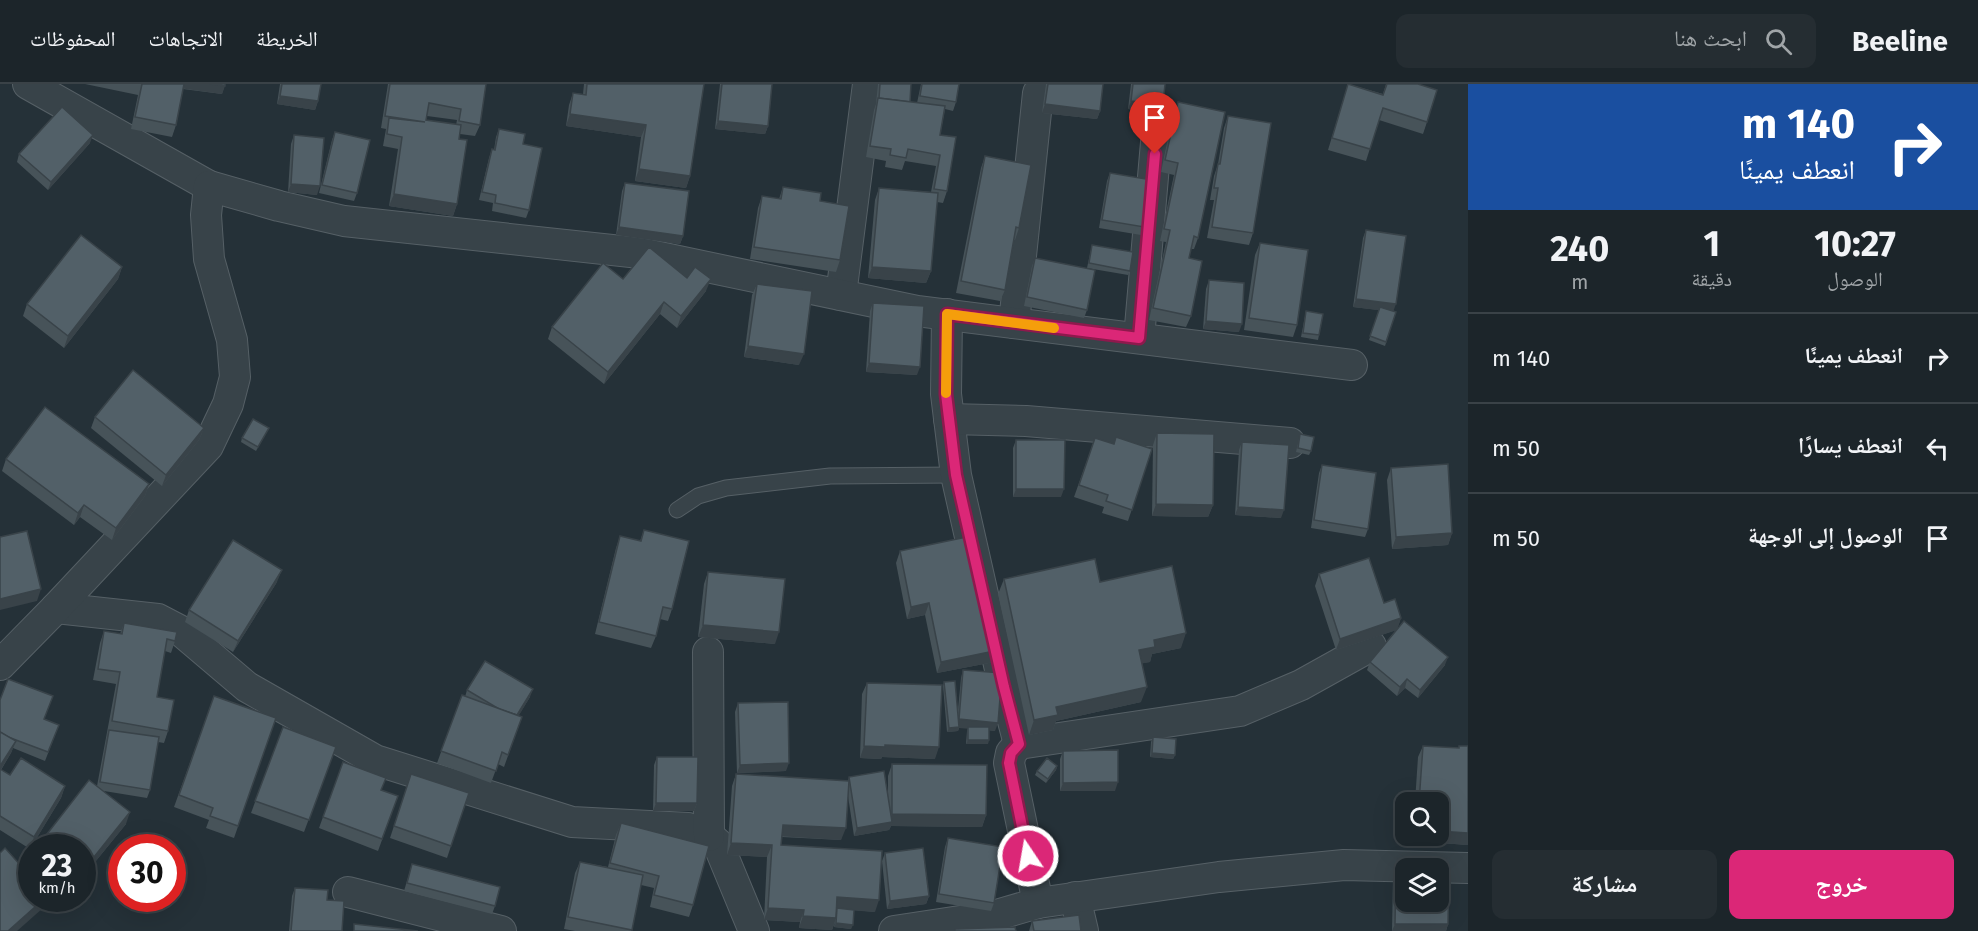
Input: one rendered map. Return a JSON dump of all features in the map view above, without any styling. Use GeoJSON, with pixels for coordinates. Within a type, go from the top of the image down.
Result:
{"type":"FeatureCollection","features":[{"type":"Feature","properties":{"kind":"street"},"geometry":{"type":"LineString","coordinates":[[28,84],[209,186],[344,221],[640,253],[917,311],[1352,365]]}},
{"type":"Feature","properties":{"kind":"street"},"geometry":{"type":"LineString","coordinates":[[841,295],[868,84]]}},
{"type":"Feature","properties":{"kind":"street"},"geometry":{"type":"LineString","coordinates":[[1014,323],[1038,93]]}},
{"type":"Feature","properties":{"kind":"street"},"geometry":{"type":"LineString","coordinates":[[1139,338],[1157,131]]}},
{"type":"Feature","properties":{"kind":"street"},"geometry":{"type":"LineString","coordinates":[[0,665],[208,446],[228,404],[235,377],[232,340],[208,259],[206,215],[209,186]]}},
{"type":"Feature","properties":{"kind":"street"},"geometry":{"type":"LineString","coordinates":[[947,314],[946,394],[956,475],[1019,744]]}},
{"type":"Feature","properties":{"kind":"street"},"geometry":{"type":"LineString","coordinates":[[949,418],[1026,421],[1290,443]]}},
{"type":"Feature","properties":{"kind":"street"},"geometry":{"type":"LineString","coordinates":[[56,608],[158,619],[182,632],[248,687],[375,760],[572,822],[688,828],[709,836],[718,844],[754,931]]}},
{"type":"Feature","properties":{"kind":"street"},"geometry":{"type":"LineString","coordinates":[[1038,903],[1009,763],[1011,753],[1019,744],[1239,711],[1301,685],[1371,646]]}},
{"type":"Feature","properties":{"kind":"street"},"geometry":{"type":"LineString","coordinates":[[708,652],[709,836]]}},
{"type":"Feature","properties":{"kind":"street"},"geometry":{"type":"LineString","coordinates":[[894,931],[993,915],[1038,903],[1219,877],[1344,865],[1468,868]]}},
{"type":"Feature","properties":{"kind":"street"},"geometry":{"type":"LineString","coordinates":[[348,892],[501,931]]}},
{"type":"Feature","properties":{"kind":"street"},"geometry":{"type":"LineString","coordinates":[[1075,897],[1083,931]]}},
{"type":"Feature","properties":{"kind":"lane"},"geometry":{"type":"LineString","coordinates":[[677,510],[698,496],[726,488],[830,477],[956,475]]}},
{"type":"Feature","properties":{"kind":"building"},"geometry":{"type":"Polygon","coordinates":[[[142,84],[184,84],[176,125],[135,117],[142,84]]]}},
{"type":"Feature","properties":{"kind":"building"},"geometry":{"type":"Polygon","coordinates":[[[282,84],[321,84],[318,101],[280,96],[282,84]]]}},
{"type":"Feature","properties":{"kind":"building"},"geometry":{"type":"Polygon","coordinates":[[[390,84],[486,84],[480,125],[459,121],[461,109],[429,103],[426,120],[461,125],[459,139],[467,140],[457,204],[394,194],[402,137],[387,134],[389,118],[425,122],[385,116],[390,84]]]}},
{"type":"Feature","properties":{"kind":"building"},"geometry":{"type":"Polygon","coordinates":[[[587,84],[704,84],[690,176],[639,169],[646,125],[570,114],[573,93],[586,95],[587,84]]]}},
{"type":"Feature","properties":{"kind":"building"},"geometry":{"type":"Polygon","coordinates":[[[722,84],[772,84],[768,126],[718,121],[722,84]]]}},
{"type":"Feature","properties":{"kind":"building"},"geometry":{"type":"Polygon","coordinates":[[[880,84],[911,84],[910,102],[879,98],[880,84]]]}},
{"type":"Feature","properties":{"kind":"building"},"geometry":{"type":"Polygon","coordinates":[[[922,84],[959,84],[956,102],[920,96],[922,84]]]}},
{"type":"Feature","properties":{"kind":"building"},"geometry":{"type":"Polygon","coordinates":[[[1048,84],[1103,84],[1100,111],[1045,104],[1048,84]]]}},
{"type":"Feature","properties":{"kind":"building"},"geometry":{"type":"Polygon","coordinates":[[[1133,84],[1165,84],[1163,105],[1131,101],[1133,84]]]}},
{"type":"Feature","properties":{"kind":"building"},"geometry":{"type":"Polygon","coordinates":[[[1348,84],[1383,95],[1387,84],[1418,84],[1437,90],[1427,122],[1383,108],[1370,149],[1332,138],[1348,84]]]}},
{"type":"Feature","properties":{"kind":"building"},"geometry":{"type":"Polygon","coordinates":[[[878,98],[945,106],[940,135],[956,137],[947,191],[934,189],[940,155],[908,149],[906,158],[890,155],[891,149],[870,146],[878,98]]]}},
{"type":"Feature","properties":{"kind":"building"},"geometry":{"type":"Polygon","coordinates":[[[1178,102],[1225,112],[1198,238],[1194,236],[1189,258],[1202,261],[1191,316],[1153,308],[1170,230],[1164,229],[1178,163],[1165,160],[1178,102]]]}},
{"type":"Feature","properties":{"kind":"building"},"geometry":{"type":"Polygon","coordinates":[[[62,107],[93,135],[51,182],[19,154],[62,107]]]}},
{"type":"Feature","properties":{"kind":"building"},"geometry":{"type":"Polygon","coordinates":[[[1135,107],[1155,113],[1151,124],[1132,117],[1135,107]]]}},
{"type":"Feature","properties":{"kind":"building"},"geometry":{"type":"Polygon","coordinates":[[[1228,116],[1271,123],[1253,233],[1212,227],[1218,188],[1214,188],[1228,116]]]}},
{"type":"Feature","properties":{"kind":"building"},"geometry":{"type":"Polygon","coordinates":[[[499,129],[525,134],[523,144],[542,148],[529,210],[495,203],[496,195],[482,192],[499,129]]]}},
{"type":"Feature","properties":{"kind":"building"},"geometry":{"type":"Polygon","coordinates":[[[335,132],[370,140],[357,193],[322,185],[335,132]]]}},
{"type":"Feature","properties":{"kind":"building"},"geometry":{"type":"Polygon","coordinates":[[[294,135],[324,138],[320,186],[291,184],[294,135]]]}},
{"type":"Feature","properties":{"kind":"building"},"geometry":{"type":"Polygon","coordinates":[[[985,156],[1031,165],[1019,228],[1016,227],[1005,290],[961,281],[985,156]]]}},
{"type":"Feature","properties":{"kind":"building"},"geometry":{"type":"Polygon","coordinates":[[[1110,173],[1152,180],[1144,227],[1102,220],[1110,173]]]}},
{"type":"Feature","properties":{"kind":"building"},"geometry":{"type":"Polygon","coordinates":[[[625,183],[689,191],[683,236],[619,227],[625,183]]]}},
{"type":"Feature","properties":{"kind":"building"},"geometry":{"type":"Polygon","coordinates":[[[783,187],[821,193],[820,201],[849,206],[840,260],[754,247],[762,196],[781,199],[783,187]]]}},
{"type":"Feature","properties":{"kind":"building"},"geometry":{"type":"Polygon","coordinates":[[[879,188],[938,193],[931,271],[872,267],[879,188]]]}},
{"type":"Feature","properties":{"kind":"building"},"geometry":{"type":"Polygon","coordinates":[[[1366,230],[1406,236],[1396,304],[1356,299],[1366,230]]]}},
{"type":"Feature","properties":{"kind":"building"},"geometry":{"type":"Polygon","coordinates":[[[81,235],[122,267],[68,336],[27,304],[81,235]]]}},
{"type":"Feature","properties":{"kind":"building"},"geometry":{"type":"Polygon","coordinates":[[[1260,243],[1308,250],[1297,325],[1249,318],[1260,243]]]}},
{"type":"Feature","properties":{"kind":"building"},"geometry":{"type":"Polygon","coordinates":[[[1092,245],[1133,252],[1130,271],[1089,263],[1092,245]]]}},
{"type":"Feature","properties":{"kind":"building"},"geometry":{"type":"Polygon","coordinates":[[[649,247],[687,278],[695,267],[711,279],[681,316],[664,302],[608,372],[552,327],[603,263],[623,279],[649,247]]]}},
{"type":"Feature","properties":{"kind":"building"},"geometry":{"type":"Polygon","coordinates":[[[1035,258],[1095,270],[1087,310],[1027,297],[1035,258]]]}},
{"type":"Feature","properties":{"kind":"building"},"geometry":{"type":"Polygon","coordinates":[[[1209,280],[1244,283],[1242,324],[1206,321],[1209,280]]]}},
{"type":"Feature","properties":{"kind":"building"},"geometry":{"type":"Polygon","coordinates":[[[757,284],[812,291],[804,354],[748,346],[757,284]]]}},
{"type":"Feature","properties":{"kind":"building"},"geometry":{"type":"Polygon","coordinates":[[[873,303],[924,306],[920,367],[869,363],[873,303]]]}},
{"type":"Feature","properties":{"kind":"building"},"geometry":{"type":"Polygon","coordinates":[[[1380,307],[1396,312],[1386,342],[1370,336],[1380,307]]]}},
{"type":"Feature","properties":{"kind":"building"},"geometry":{"type":"Polygon","coordinates":[[[1306,311],[1323,314],[1319,335],[1303,333],[1306,311]]]}},
{"type":"Feature","properties":{"kind":"building"},"geometry":{"type":"Polygon","coordinates":[[[133,370],[204,428],[166,475],[95,417],[133,370]]]}},
{"type":"Feature","properties":{"kind":"building"},"geometry":{"type":"Polygon","coordinates":[[[45,407],[149,484],[116,528],[84,505],[78,513],[6,459],[45,407]]]}},
{"type":"Feature","properties":{"kind":"building"},"geometry":{"type":"Polygon","coordinates":[[[253,419],[269,428],[258,447],[242,438],[253,419]]]}},
{"type":"Feature","properties":{"kind":"building"},"geometry":{"type":"Polygon","coordinates":[[[1157,433],[1214,434],[1213,505],[1156,504],[1157,433]]]}},
{"type":"Feature","properties":{"kind":"building"},"geometry":{"type":"Polygon","coordinates":[[[1300,434],[1314,437],[1311,451],[1298,448],[1300,434]]]}},
{"type":"Feature","properties":{"kind":"building"},"geometry":{"type":"Polygon","coordinates":[[[1116,437],[1152,449],[1132,510],[1106,501],[1108,495],[1079,485],[1095,438],[1114,444],[1116,437]]]}},
{"type":"Feature","properties":{"kind":"building"},"geometry":{"type":"Polygon","coordinates":[[[1016,440],[1065,440],[1064,489],[1016,489],[1016,440]]]}},
{"type":"Feature","properties":{"kind":"building"},"geometry":{"type":"Polygon","coordinates":[[[1242,442],[1289,445],[1284,510],[1238,507],[1242,442]]]}},
{"type":"Feature","properties":{"kind":"building"},"geometry":{"type":"Polygon","coordinates":[[[1448,464],[1452,533],[1396,537],[1391,468],[1448,464]]]}},
{"type":"Feature","properties":{"kind":"building"},"geometry":{"type":"Polygon","coordinates":[[[1322,465],[1376,473],[1368,529],[1314,520],[1322,465]]]}},
{"type":"Feature","properties":{"kind":"building"},"geometry":{"type":"Polygon","coordinates":[[[644,530],[689,541],[672,609],[663,607],[656,636],[599,622],[620,536],[641,541],[644,530]]]}},
{"type":"Feature","properties":{"kind":"building"},"geometry":{"type":"Polygon","coordinates":[[[27,531],[41,589],[0,599],[0,537],[27,531]]]}},
{"type":"Feature","properties":{"kind":"building"},"geometry":{"type":"Polygon","coordinates":[[[976,535],[999,650],[941,662],[929,603],[911,607],[900,551],[976,535]]]}},
{"type":"Feature","properties":{"kind":"building"},"geometry":{"type":"Polygon","coordinates":[[[233,540],[282,570],[238,641],[189,610],[233,540]]]}},
{"type":"Feature","properties":{"kind":"building"},"geometry":{"type":"Polygon","coordinates":[[[1369,558],[1384,603],[1395,599],[1401,618],[1340,639],[1319,574],[1369,558]]]}},
{"type":"Feature","properties":{"kind":"building"},"geometry":{"type":"Polygon","coordinates":[[[1095,559],[1100,582],[1172,566],[1186,633],[1154,640],[1155,647],[1139,650],[1147,687],[1056,707],[1058,715],[1034,720],[1004,579],[1095,559]]]}},
{"type":"Feature","properties":{"kind":"building"},"geometry":{"type":"Polygon","coordinates":[[[708,572],[785,579],[779,632],[703,625],[708,572]]]}},
{"type":"Feature","properties":{"kind":"building"},"geometry":{"type":"Polygon","coordinates":[[[1404,621],[1448,657],[1420,690],[1407,679],[1400,687],[1370,662],[1404,621]]]}},
{"type":"Feature","properties":{"kind":"building"},"geometry":{"type":"Polygon","coordinates":[[[124,623],[177,632],[175,641],[167,639],[157,697],[174,700],[168,731],[112,721],[120,672],[98,669],[104,631],[122,634],[124,623]]]}},
{"type":"Feature","properties":{"kind":"building"},"geometry":{"type":"Polygon","coordinates":[[[485,661],[533,689],[517,715],[499,709],[467,690],[485,661]]]}},
{"type":"Feature","properties":{"kind":"building"},"geometry":{"type":"Polygon","coordinates":[[[963,670],[1002,673],[998,723],[959,719],[963,670]]]}},
{"type":"Feature","properties":{"kind":"building"},"geometry":{"type":"Polygon","coordinates":[[[8,679],[53,696],[44,719],[59,725],[48,752],[0,732],[0,700],[8,679]]]}},
{"type":"Feature","properties":{"kind":"building"},"geometry":{"type":"Polygon","coordinates":[[[955,681],[959,727],[949,728],[944,682],[955,681]]]}},
{"type":"Feature","properties":{"kind":"building"},"geometry":{"type":"Polygon","coordinates":[[[867,683],[942,685],[939,747],[864,746],[867,683]]]}},
{"type":"Feature","properties":{"kind":"building"},"geometry":{"type":"Polygon","coordinates":[[[462,695],[522,717],[508,755],[502,752],[496,771],[441,751],[462,695]]]}},
{"type":"Feature","properties":{"kind":"building"},"geometry":{"type":"Polygon","coordinates":[[[214,696],[276,718],[238,826],[210,816],[213,808],[179,795],[214,696]]]}},
{"type":"Feature","properties":{"kind":"building"},"geometry":{"type":"Polygon","coordinates":[[[788,702],[789,763],[740,765],[738,703],[788,702]]]}},
{"type":"Feature","properties":{"kind":"building"},"geometry":{"type":"Polygon","coordinates":[[[283,727],[336,747],[309,820],[255,801],[283,727]]]}},
{"type":"Feature","properties":{"kind":"building"},"geometry":{"type":"Polygon","coordinates":[[[968,727],[989,727],[989,740],[968,740],[968,727]]]}},
{"type":"Feature","properties":{"kind":"building"},"geometry":{"type":"Polygon","coordinates":[[[109,730],[159,737],[150,790],[100,782],[109,730]]]}},
{"type":"Feature","properties":{"kind":"building"},"geometry":{"type":"Polygon","coordinates":[[[0,732],[16,741],[0,766],[0,732]]]}},
{"type":"Feature","properties":{"kind":"building"},"geometry":{"type":"Polygon","coordinates":[[[1153,737],[1176,739],[1175,755],[1152,753],[1153,737]]]}},
{"type":"Feature","properties":{"kind":"building"},"geometry":{"type":"Polygon","coordinates":[[[1423,746],[1459,748],[1459,746],[1468,746],[1468,833],[1449,832],[1449,792],[1420,792],[1423,746]]]}},
{"type":"Feature","properties":{"kind":"building"},"geometry":{"type":"Polygon","coordinates":[[[1118,750],[1118,782],[1063,783],[1063,751],[1118,750]]]}},
{"type":"Feature","properties":{"kind":"building"},"geometry":{"type":"Polygon","coordinates":[[[657,757],[698,757],[697,803],[656,803],[657,757]]]}},
{"type":"Feature","properties":{"kind":"building"},"geometry":{"type":"Polygon","coordinates":[[[21,758],[65,786],[36,834],[29,834],[0,816],[0,769],[10,775],[21,758]]]}},
{"type":"Feature","properties":{"kind":"building"},"geometry":{"type":"Polygon","coordinates":[[[1047,758],[1057,766],[1048,779],[1037,771],[1047,758]]]}},
{"type":"Feature","properties":{"kind":"building"},"geometry":{"type":"Polygon","coordinates":[[[343,762],[386,778],[381,790],[398,796],[382,839],[323,817],[343,762]]]}},
{"type":"Feature","properties":{"kind":"building"},"geometry":{"type":"Polygon","coordinates":[[[892,764],[987,765],[986,815],[892,814],[892,764]]]}},
{"type":"Feature","properties":{"kind":"building"},"geometry":{"type":"Polygon","coordinates":[[[884,771],[892,822],[857,828],[849,777],[884,771]]]}},
{"type":"Feature","properties":{"kind":"building"},"geometry":{"type":"Polygon","coordinates":[[[411,774],[469,793],[451,846],[394,826],[411,774]]]}},
{"type":"Feature","properties":{"kind":"building"},"geometry":{"type":"Polygon","coordinates":[[[736,774],[849,781],[846,828],[783,825],[781,845],[882,851],[879,900],[837,897],[836,918],[803,916],[804,910],[768,908],[772,845],[731,843],[736,774]]]}},
{"type":"Feature","properties":{"kind":"building"},"geometry":{"type":"Polygon","coordinates":[[[89,780],[130,812],[112,834],[108,834],[108,840],[96,854],[96,834],[47,834],[89,780]]]}},
{"type":"Feature","properties":{"kind":"building"},"geometry":{"type":"Polygon","coordinates":[[[621,823],[709,846],[693,905],[654,895],[659,876],[610,863],[621,823]]]}},
{"type":"Feature","properties":{"kind":"building"},"geometry":{"type":"Polygon","coordinates":[[[948,838],[1003,847],[994,903],[939,894],[948,838]]]}},
{"type":"Feature","properties":{"kind":"building"},"geometry":{"type":"Polygon","coordinates":[[[5,848],[18,862],[18,912],[29,912],[8,931],[0,931],[0,853],[5,848]]]}},
{"type":"Feature","properties":{"kind":"building"},"geometry":{"type":"Polygon","coordinates":[[[923,848],[929,896],[890,901],[885,853],[923,848]]]}},
{"type":"Feature","properties":{"kind":"building"},"geometry":{"type":"Polygon","coordinates":[[[580,862],[643,875],[632,930],[568,917],[580,862]]]}},
{"type":"Feature","properties":{"kind":"building"},"geometry":{"type":"Polygon","coordinates":[[[412,864],[500,887],[495,906],[407,883],[412,864]]]}},
{"type":"Feature","properties":{"kind":"building"},"geometry":{"type":"Polygon","coordinates":[[[295,888],[328,890],[327,900],[344,901],[342,931],[291,931],[295,888]]]}},
{"type":"Feature","properties":{"kind":"building"},"geometry":{"type":"Polygon","coordinates":[[[837,908],[854,910],[853,925],[836,923],[837,908]]]}},
{"type":"Feature","properties":{"kind":"building"},"geometry":{"type":"Polygon","coordinates":[[[1395,912],[1448,912],[1448,924],[1395,924],[1395,912]]]}},
{"type":"Feature","properties":{"kind":"building"},"geometry":{"type":"Polygon","coordinates":[[[1079,915],[1081,931],[1034,931],[1032,921],[1079,915]]]}},
{"type":"Feature","properties":{"kind":"building"},"geometry":{"type":"Polygon","coordinates":[[[354,924],[418,931],[354,931],[354,924]]]}},
{"type":"Feature","properties":{"kind":"building"},"geometry":{"type":"Polygon","coordinates":[[[1015,927],[1016,931],[955,931],[955,929],[1015,927]]]}},
{"type":"Feature","properties":{"kind":"slow traffic"},"geometry":{"type":"LineString","coordinates":[[946,393],[947,314],[1054,328]]}},
{"type":"Feature","properties":{"kind":"route"},"geometry":{"type":"LineString","coordinates":[[1028,856],[1009,763],[1011,753],[1019,744],[956,475],[946,394],[947,314],[1139,338],[1155,154]]}}]}
